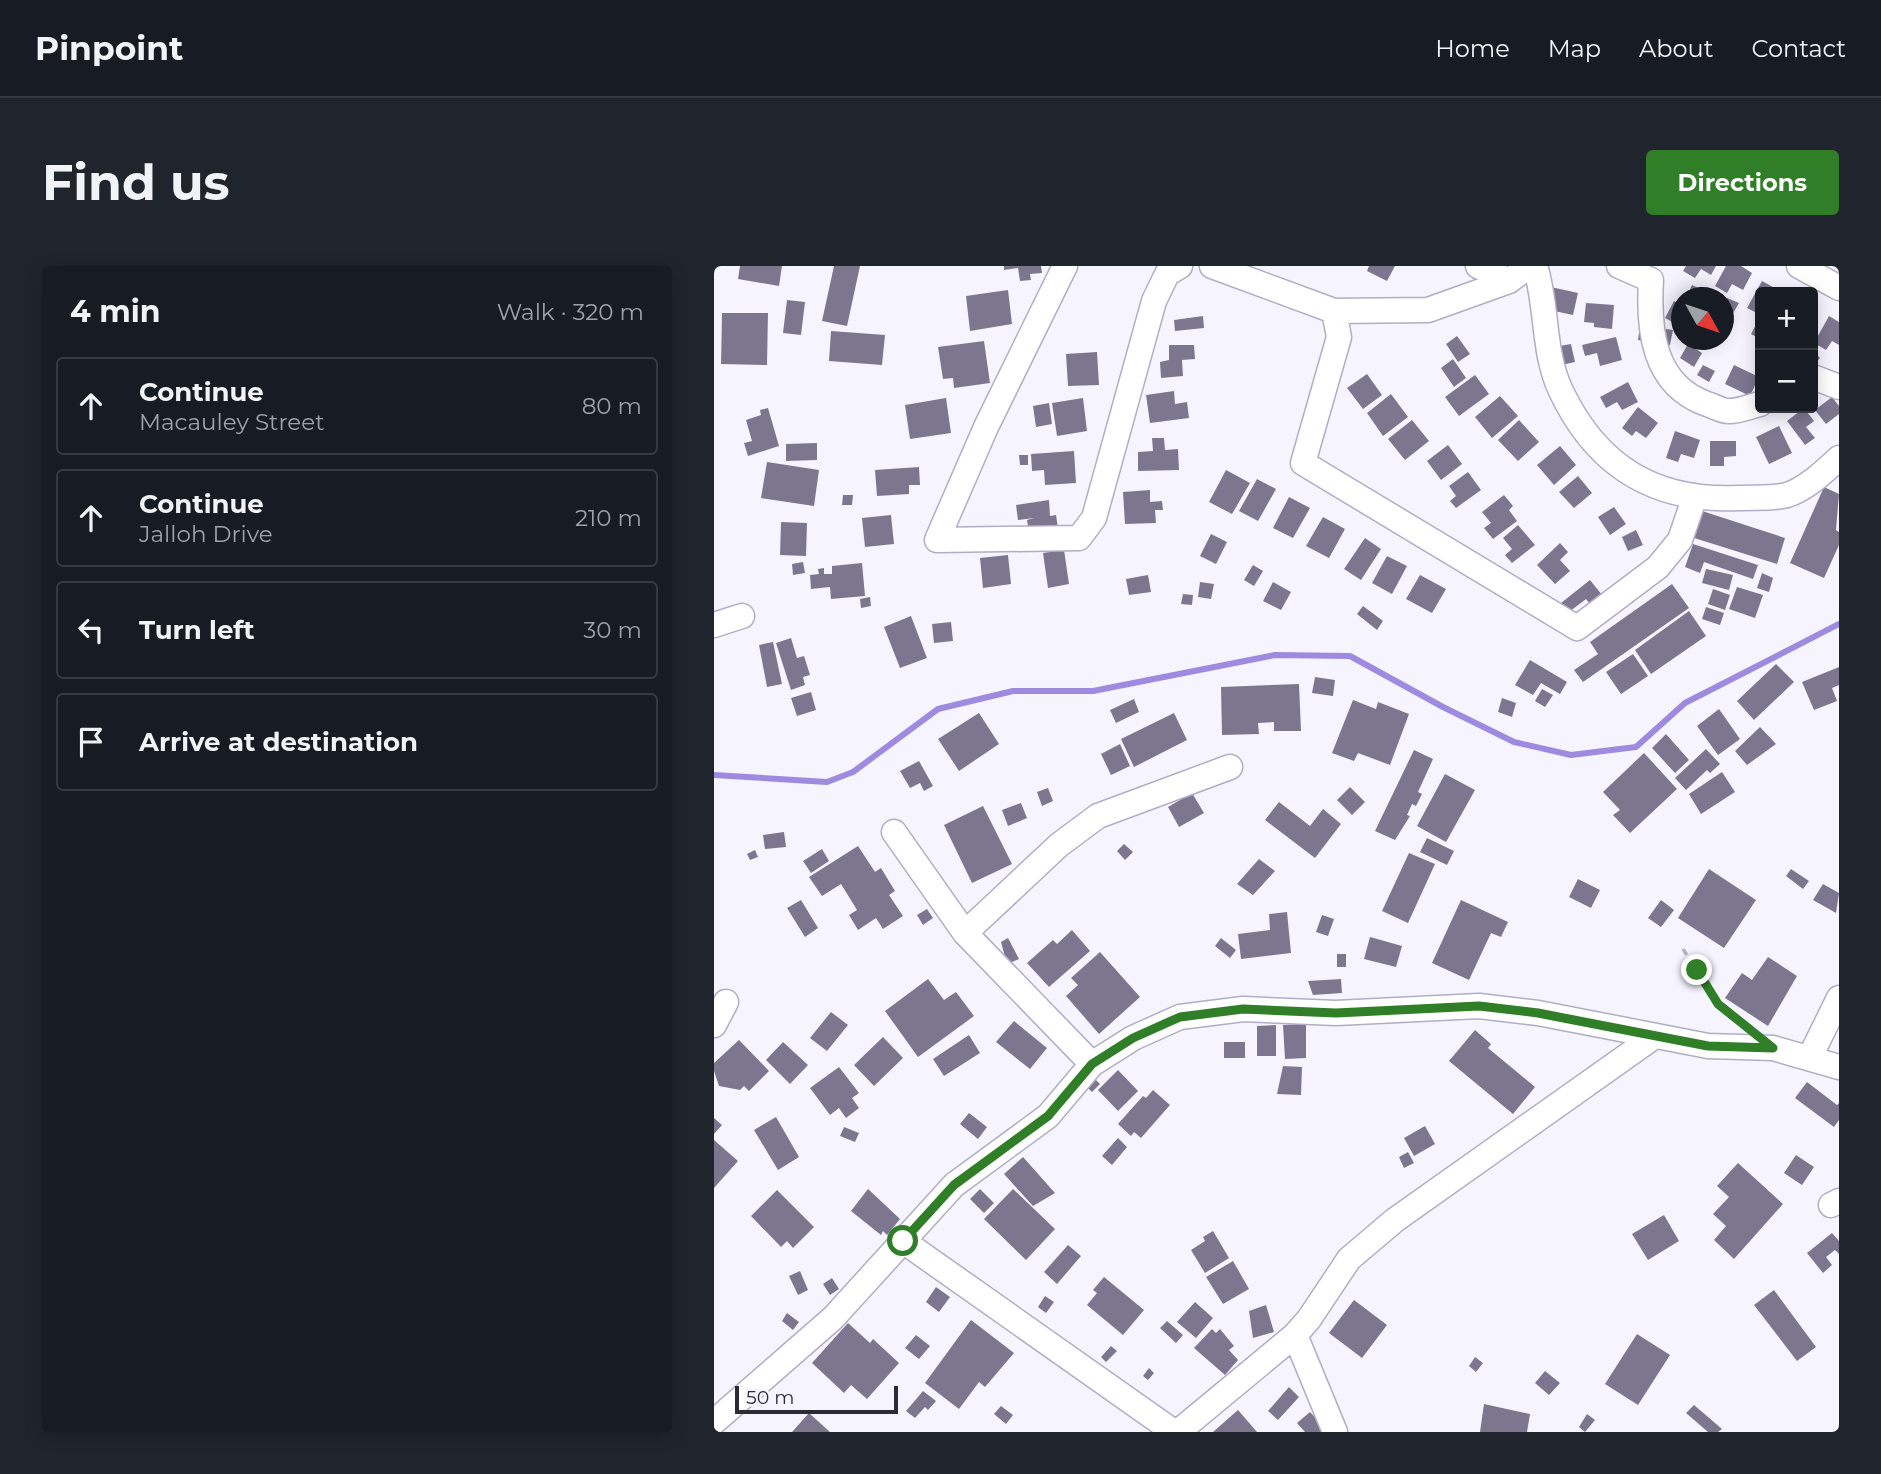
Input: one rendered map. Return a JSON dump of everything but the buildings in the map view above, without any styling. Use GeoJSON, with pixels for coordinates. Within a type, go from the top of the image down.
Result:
{"type":"FeatureCollection","features":[{"type":"Feature","properties":{"kind":"street"},"geometry":{"type":"LineString","coordinates":[[1065,266],[986,427],[937,540],[1079,538],[1094,518],[1154,301],[1167,274],[1180,266]]}},
{"type":"Feature","properties":{"kind":"street"},"geometry":{"type":"LineString","coordinates":[[1212,266],[1334,311],[1429,310],[1508,281],[1529,266]]}},
{"type":"Feature","properties":{"kind":"street"},"geometry":{"type":"LineString","coordinates":[[1479,266],[1508,281]]}},
{"type":"Feature","properties":{"kind":"street"},"geometry":{"type":"LineString","coordinates":[[1535,266],[1542,289],[1545,334],[1560,389],[1589,439],[1632,475],[1663,491],[1713,499],[1787,495],[1823,474],[1839,458]]}},
{"type":"Feature","properties":{"kind":"street"},"geometry":{"type":"LineString","coordinates":[[1619,266],[1651,280],[1649,314],[1652,336],[1659,360],[1676,386],[1700,401],[1729,411],[1755,405]]}},
{"type":"Feature","properties":{"kind":"street"},"geometry":{"type":"LineString","coordinates":[[1799,266],[1839,288]]}},
{"type":"Feature","properties":{"kind":"street"},"geometry":{"type":"LineString","coordinates":[[1334,311],[1339,337],[1303,463],[1577,628],[1658,567],[1680,540],[1695,496]]}},
{"type":"Feature","properties":{"kind":"street"},"geometry":{"type":"LineString","coordinates":[[1818,379],[1839,387]]}},
{"type":"Feature","properties":{"kind":"street"},"geometry":{"type":"LineString","coordinates":[[714,625],[742,616]]}},
{"type":"Feature","properties":{"kind":"street"},"geometry":{"type":"LineString","coordinates":[[965,933],[1059,845],[1098,816],[1230,767]]}},
{"type":"Feature","properties":{"kind":"street"},"geometry":{"type":"LineString","coordinates":[[894,832],[965,933],[1092,1064]]}},
{"type":"Feature","properties":{"kind":"street"},"geometry":{"type":"LineString","coordinates":[[1810,1057],[1839,998]]}},
{"type":"Feature","properties":{"kind":"street"},"geometry":{"type":"LineString","coordinates":[[714,1025],[726,1002]]}},
{"type":"Feature","properties":{"kind":"street"},"geometry":{"type":"LineString","coordinates":[[714,1422],[833,1318],[954,1185],[1048,1116],[1092,1064],[1133,1038],[1180,1017],[1243,1009],[1336,1013],[1479,1006],[1538,1013],[1708,1046],[1773,1048],[1839,1067]]}},
{"type":"Feature","properties":{"kind":"street"},"geometry":{"type":"LineString","coordinates":[[903,1241],[1176,1432],[1295,1335],[1309,1320],[1349,1259],[1395,1220],[1655,1036]]}},
{"type":"Feature","properties":{"kind":"street"},"geometry":{"type":"LineString","coordinates":[[1295,1335],[1335,1432]]}},
{"type":"Feature","properties":{"kind":"path"},"geometry":{"type":"LineString","coordinates":[[1683,949],[1718,1004],[1773,1048]]}},
{"type":"Feature","properties":{"kind":"waterway"},"geometry":{"type":"LineString","coordinates":[[714,775],[827,782],[853,772],[938,709],[1013,691],[1093,691],[1275,655],[1350,656],[1514,742],[1571,755],[1636,747],[1685,703],[1839,624]]}},
{"type":"Feature","properties":{"kind":"route"},"geometry":{"type":"LineString","coordinates":[[903,1241],[954,1185],[1048,1116],[1092,1064],[1133,1038],[1180,1017],[1243,1009],[1336,1013],[1479,1006],[1538,1013],[1708,1046],[1773,1048],[1718,1004],[1697,970]]}}]}
